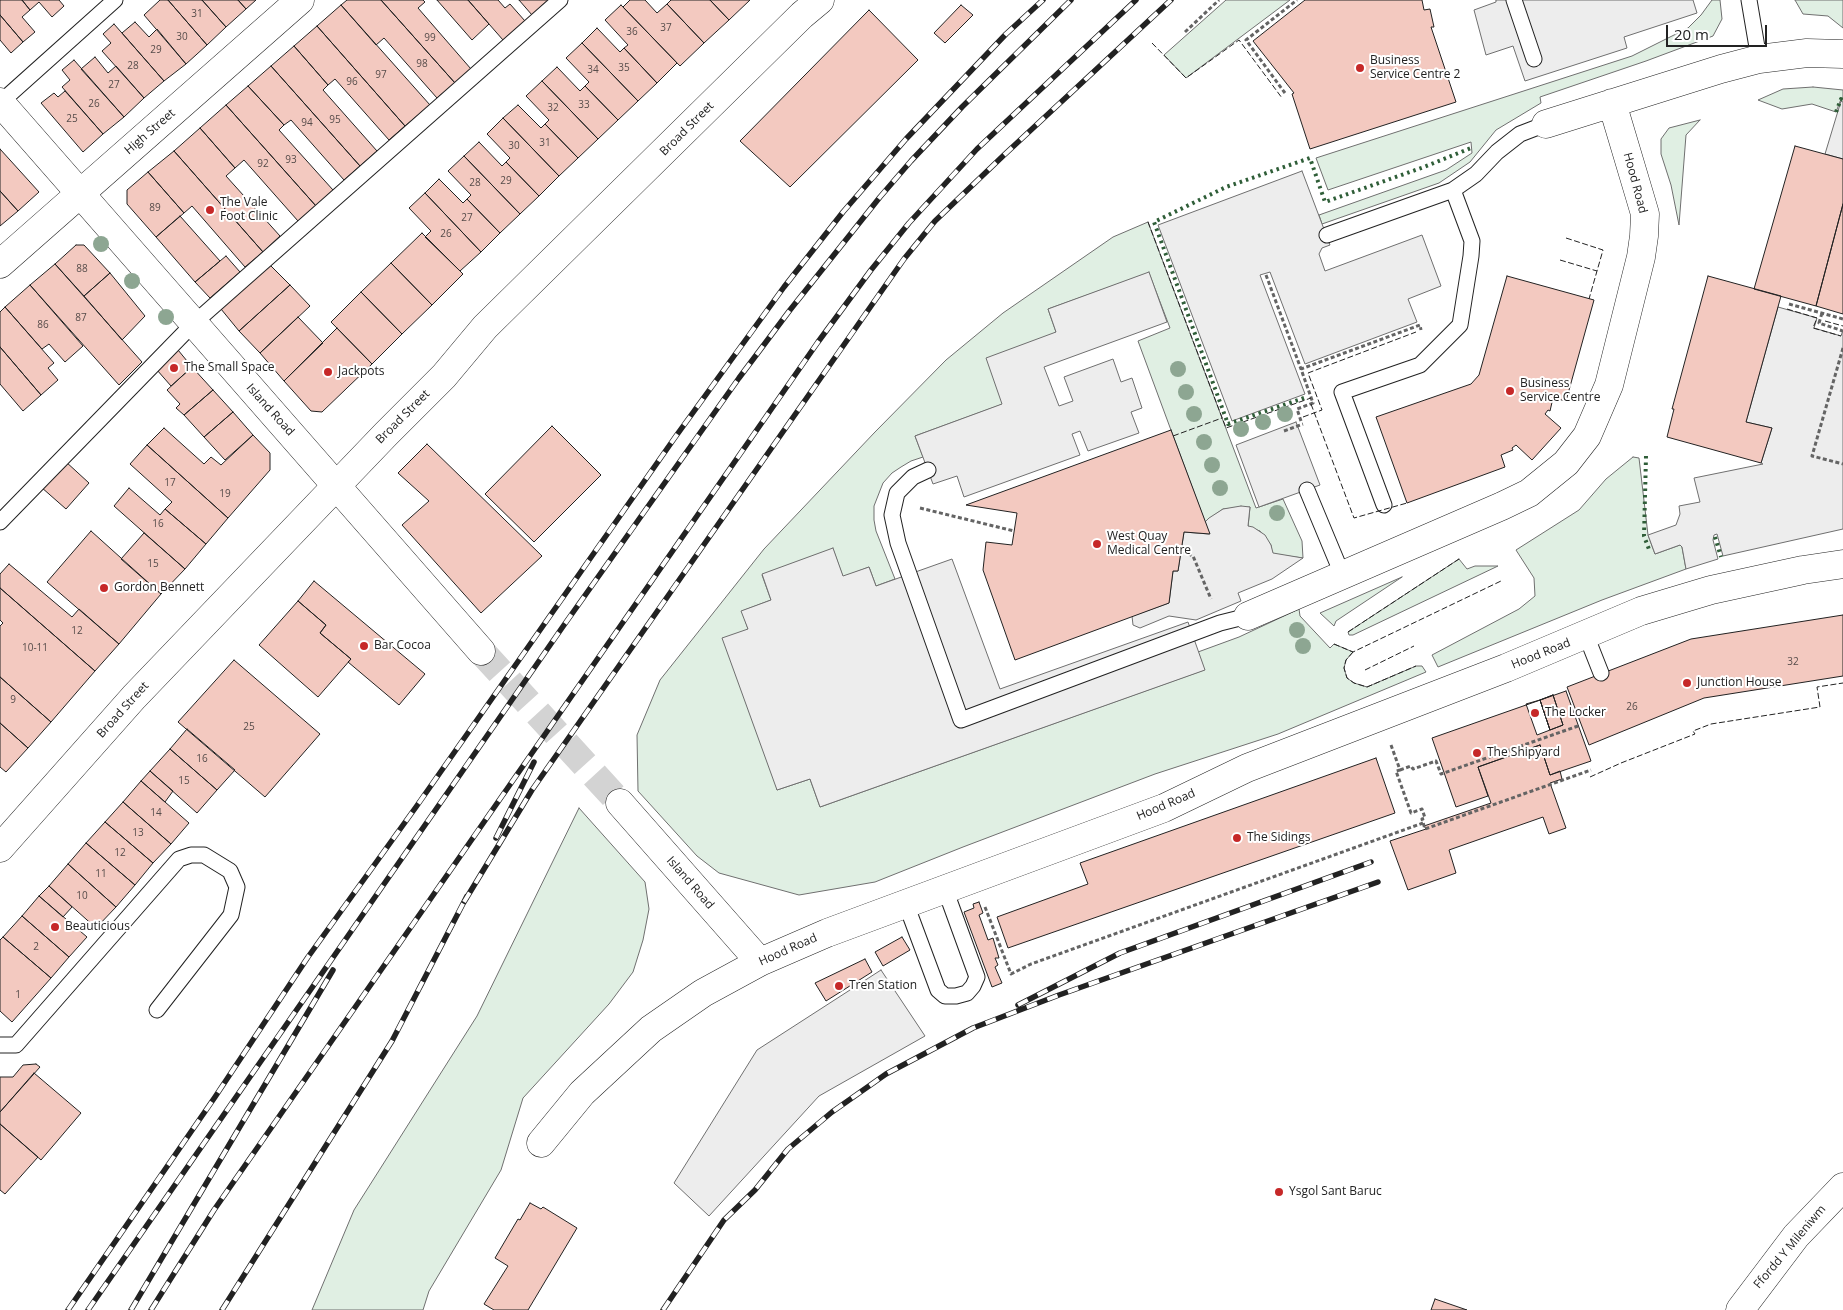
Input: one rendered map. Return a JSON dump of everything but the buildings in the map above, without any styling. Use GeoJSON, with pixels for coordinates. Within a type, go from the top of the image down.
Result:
{"type":"FeatureCollection","features":[{"type":"Feature","properties":{"kind":"street","name":"High Street"},"geometry":{"type":"LineString","coordinates":[[0,264],[300,0]]}},
{"type":"Feature","properties":{"kind":"street","name":"Broad Street"},"geometry":{"type":"LineString","coordinates":[[0,848],[134,697],[444,376],[485,327],[788,29],[820,0]]}},
{"type":"Feature","properties":{"kind":"street"},"geometry":{"type":"LineString","coordinates":[[1546,124],[1759,58],[1807,53],[1843,54]]}},
{"type":"Feature","properties":{"kind":"street","name":"Island Road"},"geometry":{"type":"LineString","coordinates":[[0,102],[481,651]]}},
{"type":"Feature","properties":{"kind":"street","name":"Hood Road"},"geometry":{"type":"LineString","coordinates":[[1248,616],[1494,510],[1529,493],[1566,463],[1587,436],[1609,385],[1641,257],[1644,236],[1645,214],[1612,104]]}},
{"type":"Feature","properties":{"kind":"street","name":"Hood Road"},"geometry":{"type":"LineString","coordinates":[[541,1143],[582,1093],[651,1029],[703,994],[760,962],[827,933],[1164,808],[1247,768],[1506,668],[1641,611],[1711,590],[1802,570],[1843,564]]}},
{"type":"Feature","properties":{"kind":"street","name":"Island Road"},"geometry":{"type":"LineString","coordinates":[[620,803],[760,962]]}},
{"type":"Feature","properties":{"kind":"street","name":"Ffordd Y Mileniwm"},"geometry":{"type":"LineString","coordinates":[[1740,1310],[1796,1236],[1843,1187]]}},
{"type":"Feature","properties":{"kind":"lane"},"geometry":{"type":"LineString","coordinates":[[0,102],[115,0]]}},
{"type":"Feature","properties":{"kind":"lane"},"geometry":{"type":"LineString","coordinates":[[0,522],[193,324],[560,0]]}},
{"type":"Feature","properties":{"kind":"lane"},"geometry":{"type":"LineString","coordinates":[[1514,0],[1534,59]]}},
{"type":"Feature","properties":{"kind":"lane"},"geometry":{"type":"LineString","coordinates":[[1749,0],[1759,58]]}},
{"type":"Feature","properties":{"kind":"lane"},"geometry":{"type":"LineString","coordinates":[[1327,235],[1453,190],[1476,174],[1520,134],[1546,124]]}},
{"type":"Feature","properties":{"kind":"lane"},"geometry":{"type":"LineString","coordinates":[[1384,505],[1342,392],[1420,365],[1460,324],[1472,242],[1453,190]]}},
{"type":"Feature","properties":{"kind":"lane"},"geometry":{"type":"LineString","coordinates":[[928,470],[913,477],[897,494],[892,515],[898,543],[961,720],[1220,623],[1248,616]]}},
{"type":"Feature","properties":{"kind":"lane"},"geometry":{"type":"LineString","coordinates":[[1306,490],[1342,574]]}},
{"type":"Feature","properties":{"kind":"lane"},"geometry":{"type":"LineString","coordinates":[[1586,635],[1601,673]]}},
{"type":"Feature","properties":{"kind":"lane"},"geometry":{"type":"LineString","coordinates":[[0,1045],[16,1045],[179,859],[191,855],[204,855],[230,871],[237,887],[231,915],[157,1010]]}},
{"type":"Feature","properties":{"kind":"lane"},"geometry":{"type":"LineString","coordinates":[[906,904],[938,990],[945,996],[967,993],[977,977],[945,889]]}},
{"type":"Feature","properties":{"kind":"path"},"geometry":{"type":"LineString","coordinates":[[1185,32],[1219,0]]}},
{"type":"Feature","properties":{"kind":"path"},"geometry":{"type":"LineString","coordinates":[[1286,93],[1246,40],[1297,0]]}},
{"type":"Feature","properties":{"kind":"path"},"geometry":{"type":"LineString","coordinates":[[1266,275],[1301,370]]}},
{"type":"Feature","properties":{"kind":"path"},"geometry":{"type":"LineString","coordinates":[[1789,304],[1843,319]]}},
{"type":"Feature","properties":{"kind":"path"},"geometry":{"type":"LineString","coordinates":[[1822,313],[1819,323],[1843,331]]}},
{"type":"Feature","properties":{"kind":"path"},"geometry":{"type":"LineString","coordinates":[[1843,348],[1812,456],[1843,464]]}},
{"type":"Feature","properties":{"kind":"path"},"geometry":{"type":"LineString","coordinates":[[1284,431],[1303,424]]}},
{"type":"Feature","properties":{"kind":"path"},"geometry":{"type":"LineString","coordinates":[[895,502],[1014,530]]}},
{"type":"Feature","properties":{"kind":"path"},"geometry":{"type":"LineString","coordinates":[[1182,551],[1194,556],[1220,623]]}},
{"type":"Feature","properties":{"kind":"path"},"geometry":{"type":"LineString","coordinates":[[1381,716],[1400,770]]}},
{"type":"Feature","properties":{"kind":"path"},"geometry":{"type":"LineString","coordinates":[[1578,726],[1441,774],[1436,761],[1412,769],[1412,766],[1396,771],[1411,813],[1422,809],[1425,818],[1422,819],[1425,829],[1591,770]]}},
{"type":"Feature","properties":{"kind":"path"},"geometry":{"type":"LineString","coordinates":[[975,878],[1011,974],[1031,964],[1423,824]]}},
{"type":"Feature","properties":{"kind":"green space"},"geometry":{"type":"Polygon","coordinates":[[[1226,0],[1290,0],[1186,78],[1164,55],[1226,0]]]}},
{"type":"Feature","properties":{"kind":"green space"},"geometry":{"type":"Polygon","coordinates":[[[1712,0],[1720,0],[1722,19],[1713,36],[1540,97],[1541,103],[1496,130],[1470,162],[1439,183],[1322,224],[1319,215],[1446,170],[1472,153],[1471,142],[1328,190],[1316,158],[1632,56],[1688,28],[1712,0]]]}},
{"type":"Feature","properties":{"kind":"green space"},"geometry":{"type":"Polygon","coordinates":[[[1795,0],[1843,0],[1843,28],[1828,16],[1803,14],[1795,0]]]}},
{"type":"Feature","properties":{"kind":"green space"},"geometry":{"type":"Polygon","coordinates":[[[1813,87],[1843,90],[1843,100],[1841,99],[1836,112],[1812,104],[1782,109],[1758,100],[1783,89],[1813,87]]]}},
{"type":"Feature","properties":{"kind":"green space"},"geometry":{"type":"Polygon","coordinates":[[[1700,120],[1686,135],[1679,225],[1671,185],[1661,154],[1661,139],[1669,128],[1700,120]]]}},
{"type":"Feature","properties":{"kind":"green space"},"geometry":{"type":"Polygon","coordinates":[[[1148,222],[1256,508],[1283,499],[1302,541],[1303,558],[1272,554],[1271,545],[1260,531],[1248,527],[1250,507],[1223,509],[1205,522],[1138,341],[1170,328],[1149,273],[1048,309],[1056,332],[1003,404],[915,436],[923,457],[901,467],[883,483],[874,506],[874,520],[876,531],[895,579],[876,586],[869,567],[843,577],[833,549],[762,575],[771,600],[742,611],[748,629],[777,790],[810,779],[820,807],[1204,670],[1198,652],[1239,637],[1299,609],[1300,616],[1330,648],[1334,644],[1353,652],[1346,660],[1344,668],[1347,678],[1354,683],[1367,687],[1416,666],[1422,666],[1426,672],[1278,734],[1155,774],[875,882],[799,895],[719,873],[697,856],[638,791],[637,735],[660,680],[764,549],[946,360],[1003,313],[1113,237],[1148,222]]]}},
{"type":"Feature","properties":{"kind":"green space"},"geometry":{"type":"Polygon","coordinates":[[[1633,457],[1639,458],[1648,535],[1655,554],[1680,545],[1686,569],[1602,600],[1438,667],[1432,655],[1519,609],[1535,596],[1534,578],[1516,550],[1579,510],[1606,479],[1633,457]]]}},
{"type":"Feature","properties":{"kind":"green space"},"geometry":{"type":"Polygon","coordinates":[[[1459,559],[1467,569],[1475,566],[1498,566],[1353,635],[1349,635],[1348,632],[1459,559]]]}},
{"type":"Feature","properties":{"kind":"green space"},"geometry":{"type":"Polygon","coordinates":[[[1402,577],[1336,621],[1334,626],[1320,613],[1402,577]]]}},
{"type":"Feature","properties":{"kind":"green space"},"geometry":{"type":"Polygon","coordinates":[[[579,808],[645,882],[649,909],[643,940],[633,972],[609,1004],[523,1098],[501,1170],[429,1291],[423,1310],[312,1310],[354,1210],[477,1016],[579,808]]]}},
{"type":"Feature","properties":{"kind":"shaded area"},"geometry":{"type":"Polygon","coordinates":[[[1496,0],[1693,0],[1697,13],[1624,37],[1627,48],[1525,81],[1513,46],[1486,55],[1474,10],[1496,2],[1496,0]]]}},
{"type":"Feature","properties":{"kind":"shaded area"},"geometry":{"type":"Polygon","coordinates":[[[1841,101],[1843,102],[1843,159],[1825,154],[1841,101]]]}},
{"type":"Feature","properties":{"kind":"shaded area"},"geometry":{"type":"Polygon","coordinates":[[[1302,171],[1330,245],[1322,248],[1319,254],[1325,271],[1422,235],[1441,286],[1408,299],[1417,322],[1305,364],[1270,272],[1260,275],[1305,394],[1232,421],[1158,225],[1302,171]]]}},
{"type":"Feature","properties":{"kind":"shaded area"},"geometry":{"type":"Polygon","coordinates":[[[1149,272],[1167,322],[1044,367],[1059,406],[1073,401],[1064,377],[1113,359],[1121,382],[1132,378],[1142,408],[1131,412],[1139,433],[1088,451],[1080,431],[1072,434],[1080,455],[964,497],[957,476],[933,484],[915,436],[1002,404],[986,358],[1056,332],[1048,309],[1149,272]]]}},
{"type":"Feature","properties":{"kind":"shaded area"},"geometry":{"type":"Polygon","coordinates":[[[1778,307],[1817,318],[1814,328],[1841,336],[1843,330],[1843,529],[1723,556],[1717,534],[1714,535],[1713,540],[1718,559],[1686,569],[1680,545],[1655,554],[1648,535],[1676,525],[1680,514],[1679,506],[1700,502],[1694,478],[1763,464],[1761,463],[1772,428],[1746,422],[1778,307]]]}},
{"type":"Feature","properties":{"kind":"shaded area"},"geometry":{"type":"Polygon","coordinates":[[[1296,422],[1320,485],[1259,507],[1236,445],[1296,422]]]}},
{"type":"Feature","properties":{"kind":"shaded area"},"geometry":{"type":"Polygon","coordinates":[[[1241,506],[1250,507],[1248,526],[1265,535],[1273,553],[1303,558],[1272,579],[1238,593],[1241,601],[1196,620],[1169,616],[1140,628],[1133,625],[1132,616],[1169,603],[1173,571],[1178,571],[1184,532],[1209,534],[1205,522],[1209,518],[1223,509],[1241,506]]]}},
{"type":"Feature","properties":{"kind":"shaded area"},"geometry":{"type":"Polygon","coordinates":[[[833,548],[843,576],[869,567],[876,586],[952,559],[1000,689],[1188,622],[1205,670],[820,807],[810,779],[777,790],[722,638],[748,629],[741,611],[771,600],[762,574],[833,548]]]}},
{"type":"Feature","properties":{"kind":"shaded area"},"geometry":{"type":"Polygon","coordinates":[[[881,970],[925,1036],[819,1096],[709,1216],[674,1183],[757,1050],[881,970]]]}},
{"type":"Feature","properties":{"kind":"tunnel"},"geometry":{"type":"LineString","coordinates":[[481,651],[620,803]]}},
{"type":"Feature","properties":{"kind":"railway"},"geometry":{"type":"LineString","coordinates":[[68,1310],[215,1097],[308,957],[416,807],[676,436],[784,287],[843,212],[906,139],[1006,34],[1043,0]]}},
{"type":"Feature","properties":{"kind":"railway"},"geometry":{"type":"LineString","coordinates":[[88,1310],[564,625],[739,378],[790,310],[911,161],[962,107],[1071,0]]}},
{"type":"Feature","properties":{"kind":"railway"},"geometry":{"type":"LineString","coordinates":[[151,1310],[214,1210],[818,342],[871,270],[909,223],[977,149],[1136,0]]}},
{"type":"Feature","properties":{"kind":"railway"},"geometry":{"type":"LineString","coordinates":[[464,902],[532,790],[904,259],[935,221],[1171,0]]}},
{"type":"Feature","properties":{"kind":"railway"},"geometry":{"type":"LineString","coordinates":[[496,838],[534,762]]}},
{"type":"Feature","properties":{"kind":"railway"},"geometry":{"type":"LineString","coordinates":[[1018,1005],[1120,953],[1371,862]]}},
{"type":"Feature","properties":{"kind":"railway"},"geometry":{"type":"LineString","coordinates":[[663,1310],[724,1220],[755,1190],[788,1149],[832,1112],[886,1074],[973,1028],[1059,995],[1378,882]]}},
{"type":"Feature","properties":{"kind":"railway"},"geometry":{"type":"LineString","coordinates":[[222,1310],[392,1041],[467,896]]}},
{"type":"Feature","properties":{"kind":"railway"},"geometry":{"type":"LineString","coordinates":[[131,1310],[333,970]]}},
{"type":"Feature","properties":{"kind":"hedge"},"geometry":{"type":"LineString","coordinates":[[1836,112],[1841,99],[1843,100]]}},
{"type":"Feature","properties":{"kind":"hedge"},"geometry":{"type":"LineString","coordinates":[[1304,398],[1228,424],[1154,222],[1226,187],[1310,158],[1325,202],[1424,167],[1471,148]]}},
{"type":"Feature","properties":{"kind":"hedge"},"geometry":{"type":"LineString","coordinates":[[1646,456],[1644,536],[1650,552]]}},
{"type":"Feature","properties":{"kind":"hedge"},"geometry":{"type":"LineString","coordinates":[[1715,537],[1721,557]]}},
{"type":"Feature","properties":{"kind":"fence"},"geometry":{"type":"LineString","coordinates":[[1152,43],[1186,78],[1239,40],[1282,98]]}},
{"type":"Feature","properties":{"kind":"fence"},"geometry":{"type":"LineString","coordinates":[[1148,222],[1226,428],[1311,398]]}},
{"type":"Feature","properties":{"kind":"fence"},"geometry":{"type":"LineString","coordinates":[[1566,238],[1603,250],[1589,299]]}},
{"type":"Feature","properties":{"kind":"fence"},"geometry":{"type":"LineString","coordinates":[[1560,260],[1597,271]]}},
{"type":"Feature","properties":{"kind":"fence"},"geometry":{"type":"LineString","coordinates":[[1787,309],[1817,318],[1813,328],[1841,336]]}},
{"type":"Feature","properties":{"kind":"fence"},"geometry":{"type":"LineString","coordinates":[[1825,321],[1843,326]]}},
{"type":"Feature","properties":{"kind":"fence"},"geometry":{"type":"LineString","coordinates":[[1303,417],[1322,410],[1308,373],[1416,332]]}},
{"type":"Feature","properties":{"kind":"fence"},"geometry":{"type":"LineString","coordinates":[[1311,404],[1354,518],[1407,503]]}},
{"type":"Feature","properties":{"kind":"fence"},"geometry":{"type":"LineString","coordinates":[[1173,436],[1222,418]]}},
{"type":"Feature","properties":{"kind":"fence"},"geometry":{"type":"LineString","coordinates":[[1348,632],[1459,559]]}},
{"type":"Feature","properties":{"kind":"fence"},"geometry":{"type":"LineString","coordinates":[[1334,644],[1353,652],[1501,581]]}},
{"type":"Feature","properties":{"kind":"fence"},"geometry":{"type":"LineString","coordinates":[[1365,670],[1414,646]]}},
{"type":"Feature","properties":{"kind":"fence"},"geometry":{"type":"LineString","coordinates":[[1353,652],[1346,660],[1344,668],[1347,678],[1354,683],[1367,687],[1416,666]]}},
{"type":"Feature","properties":{"kind":"fence"},"geometry":{"type":"LineString","coordinates":[[1590,777],[1695,734],[1693,731],[1711,724],[1820,707],[1817,687],[1843,683]]}},
{"type":"Feature","properties":{"kind":"place","name":"Business Service Centre 2"},"geometry":{"type":"Point","coordinates":[1360,68]}},
{"type":"Feature","properties":{"kind":"place","name":"The Vale Foot Clinic"},"geometry":{"type":"Point","coordinates":[210,210]}},
{"type":"Feature","properties":{"kind":"place","name":"The Small Space"},"geometry":{"type":"Point","coordinates":[174,368]}},
{"type":"Feature","properties":{"kind":"place","name":"Jackpots"},"geometry":{"type":"Point","coordinates":[328,372]}},
{"type":"Feature","properties":{"kind":"place","name":"Business Service Centre"},"geometry":{"type":"Point","coordinates":[1510,391]}},
{"type":"Feature","properties":{"kind":"place","name":"West Quay Medical Centre"},"geometry":{"type":"Point","coordinates":[1097,544]}},
{"type":"Feature","properties":{"kind":"place","name":"Gordon Bennett"},"geometry":{"type":"Point","coordinates":[104,588]}},
{"type":"Feature","properties":{"kind":"place","name":"Bar Cocoa"},"geometry":{"type":"Point","coordinates":[364,646]}},
{"type":"Feature","properties":{"kind":"place","name":"Junction House"},"geometry":{"type":"Point","coordinates":[1687,683]}},
{"type":"Feature","properties":{"kind":"place","name":"The Locker"},"geometry":{"type":"Point","coordinates":[1535,713]}},
{"type":"Feature","properties":{"kind":"place","name":"The Shipyard"},"geometry":{"type":"Point","coordinates":[1477,753]}},
{"type":"Feature","properties":{"kind":"place","name":"The Sidings"},"geometry":{"type":"Point","coordinates":[1237,838]}},
{"type":"Feature","properties":{"kind":"place","name":"Beauticious"},"geometry":{"type":"Point","coordinates":[55,927]}},
{"type":"Feature","properties":{"kind":"place","name":"Tren Station"},"geometry":{"type":"Point","coordinates":[839,986]}},
{"type":"Feature","properties":{"kind":"place","name":"Ysgol Sant Baruc"},"geometry":{"type":"Point","coordinates":[1279,1192]}}]}
